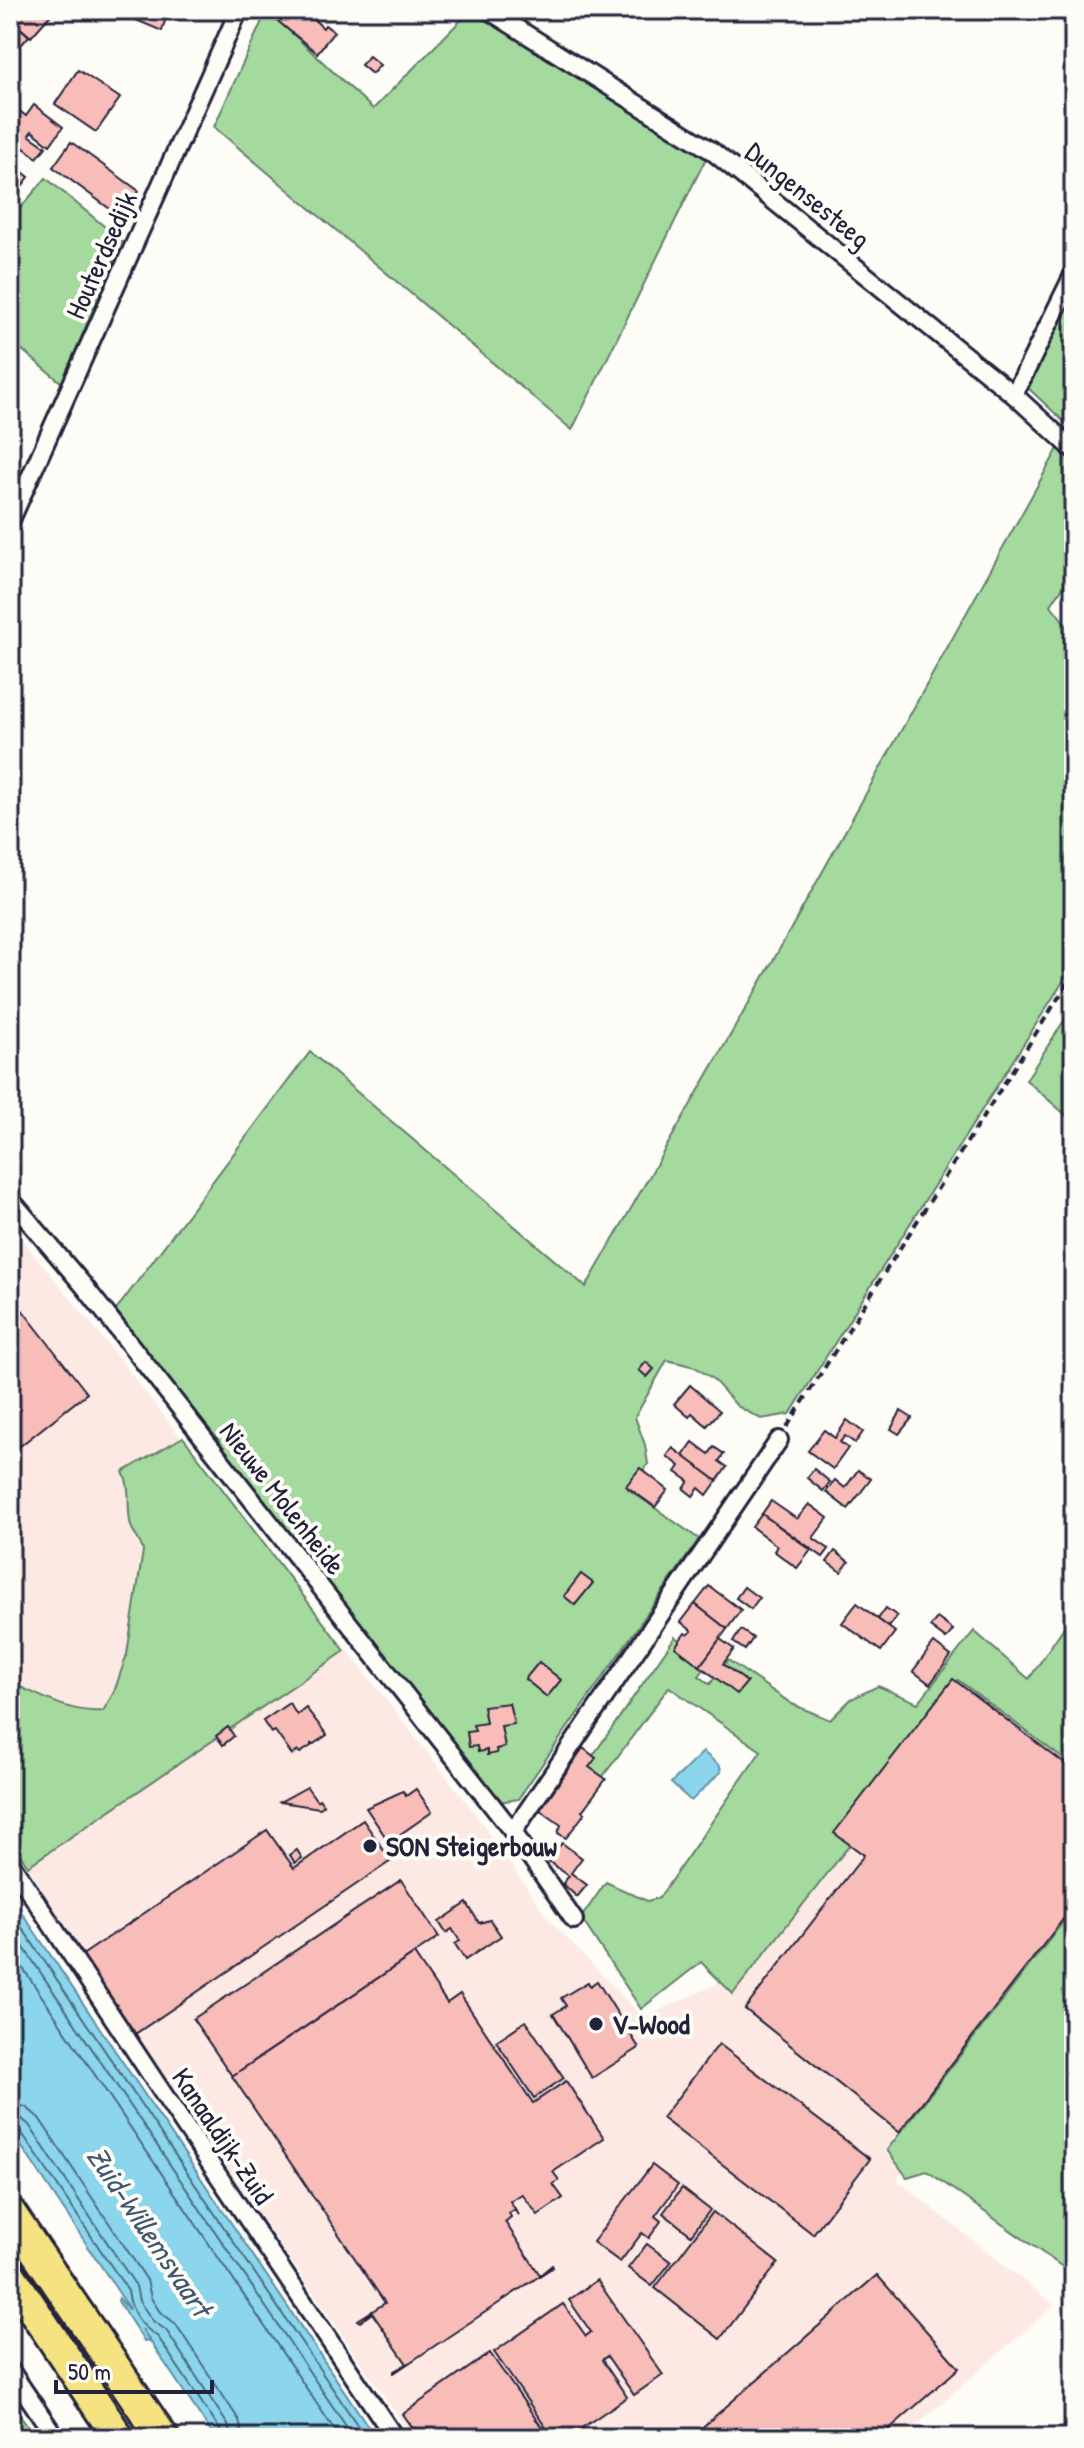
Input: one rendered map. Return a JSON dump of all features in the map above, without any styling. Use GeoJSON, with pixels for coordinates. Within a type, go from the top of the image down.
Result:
{"type":"FeatureCollection","features":[{"type":"Feature","properties":{"kind":"highway"},"geometry":{"type":"LineString","coordinates":[[10,2213],[163,2438]]}},
{"type":"Feature","properties":{"kind":"highway"},"geometry":{"type":"LineString","coordinates":[[10,2275],[119,2438]]}},
{"type":"Feature","properties":{"kind":"street","name":"Houterdsedijk"},"geometry":{"type":"LineString","coordinates":[[10,522],[239,10]]}},
{"type":"Feature","properties":{"kind":"street","name":"Dungensesteeg"},"geometry":{"type":"LineString","coordinates":[[488,10],[712,151],[1014,395],[1074,450]]}},
{"type":"Feature","properties":{"kind":"street"},"geometry":{"type":"LineString","coordinates":[[1014,395],[1074,273]]}},
{"type":"Feature","properties":{"kind":"street","name":"Nieuwe Molenheide"},"geometry":{"type":"LineString","coordinates":[[10,1199],[84,1286],[513,1832],[574,1920]]}},
{"type":"Feature","properties":{"kind":"street"},"geometry":{"type":"LineString","coordinates":[[513,1832],[779,1440]]}},
{"type":"Feature","properties":{"kind":"street","name":"Kanaaldijk-Zuid"},"geometry":{"type":"LineString","coordinates":[[10,1862],[395,2438]]}},
{"type":"Feature","properties":{"kind":"street"},"geometry":{"type":"LineString","coordinates":[[10,2370],[56,2438]]}},
{"type":"Feature","properties":{"kind":"path"},"geometry":{"type":"LineString","coordinates":[[779,1440],[1074,973]]}},
{"type":"Feature","properties":{"kind":"shaded area"},"geometry":{"type":"Polygon","coordinates":[[[10,1225],[106,1342],[474,1812],[547,1917],[643,2018],[715,1985],[971,1659],[1074,1748],[1074,1938],[897,2180],[1054,2305],[902,2438],[413,2438],[77,1951],[10,1834],[10,1225]]]}},
{"type":"Feature","properties":{"kind":"green space"},"geometry":{"type":"Polygon","coordinates":[[[267,10],[373,109],[471,10],[477,10],[706,158],[572,430],[214,127],[267,10]]]}},
{"type":"Feature","properties":{"kind":"green space"},"geometry":{"type":"Polygon","coordinates":[[[46,178],[122,241],[62,383],[10,340],[10,207],[17,212],[46,178]]]}},
{"type":"Feature","properties":{"kind":"green space"},"geometry":{"type":"Polygon","coordinates":[[[1074,291],[1074,431],[1026,386],[1074,291]]]}},
{"type":"Feature","properties":{"kind":"green space"},"geometry":{"type":"Polygon","coordinates":[[[1060,445],[1074,457],[1074,570],[1051,605],[1074,635],[1074,964],[790,1414],[761,1419],[737,1406],[713,1379],[695,1367],[667,1360],[635,1417],[648,1464],[628,1489],[699,1539],[518,1799],[499,1802],[197,1418],[116,1310],[310,1052],[586,1287],[774,959],[1060,445]]]}},
{"type":"Feature","properties":{"kind":"green space"},"geometry":{"type":"Polygon","coordinates":[[[1074,1005],[1074,1122],[1026,1080],[1074,1005]]]}},
{"type":"Feature","properties":{"kind":"green space"},"geometry":{"type":"Polygon","coordinates":[[[183,1437],[345,1651],[28,1866],[10,1840],[10,1685],[69,1707],[103,1711],[114,1692],[127,1654],[143,1551],[131,1526],[123,1472],[183,1437]]]}},
{"type":"Feature","properties":{"kind":"green space"},"geometry":{"type":"Polygon","coordinates":[[[1074,1612],[1074,1767],[958,1680],[888,1796],[733,1994],[701,1962],[641,2009],[581,1918],[606,1882],[647,1901],[659,1898],[761,1751],[669,1687],[590,1794],[574,1783],[675,1637],[709,1663],[699,1676],[710,1684],[728,1660],[792,1704],[830,1720],[851,1699],[878,1686],[918,1703],[974,1631],[1029,1679],[1074,1612]]]}},
{"type":"Feature","properties":{"kind":"green space"},"geometry":{"type":"Polygon","coordinates":[[[1074,1908],[1074,2275],[927,2171],[907,2177],[887,2150],[1074,1908]]]}},
{"type":"Feature","properties":{"kind":"green space"},"geometry":{"type":"Polygon","coordinates":[[[10,2400],[35,2438],[10,2438],[10,2400]]]}},
{"type":"Feature","properties":{"kind":"water"},"geometry":{"type":"Polygon","coordinates":[[[703,1752],[720,1766],[721,1772],[691,1801],[671,1783],[703,1752]]]}},
{"type":"Feature","properties":{"kind":"water","name":"Zuid-Willemsvaart"},"geometry":{"type":"Polygon","coordinates":[[[10,1895],[376,2438],[215,2438],[142,2329],[149,2341],[144,2341],[119,2298],[129,2308],[10,2129],[10,1895]]]}},
{"type":"Feature","properties":{"kind":"building"},"geometry":{"type":"Polygon","coordinates":[[[12,10],[55,10],[31,37],[10,19],[12,10]]]}},
{"type":"Feature","properties":{"kind":"building"},"geometry":{"type":"Polygon","coordinates":[[[141,10],[168,10],[162,31],[136,20],[141,10]]]}},
{"type":"Feature","properties":{"kind":"building"},"geometry":{"type":"Polygon","coordinates":[[[264,10],[304,10],[323,28],[325,25],[334,32],[317,53],[264,10]]]}},
{"type":"Feature","properties":{"kind":"building"},"geometry":{"type":"Polygon","coordinates":[[[10,19],[29,36],[11,57],[10,56],[10,19]]]}},
{"type":"Feature","properties":{"kind":"building"},"geometry":{"type":"Polygon","coordinates":[[[369,56],[380,65],[372,74],[361,65],[369,56]]]}},
{"type":"Feature","properties":{"kind":"building"},"geometry":{"type":"Polygon","coordinates":[[[78,70],[120,98],[96,132],[55,104],[78,70]]]}},
{"type":"Feature","properties":{"kind":"building"},"geometry":{"type":"Polygon","coordinates":[[[12,105],[26,116],[34,105],[63,127],[50,145],[32,131],[29,135],[46,147],[37,158],[10,137],[12,105]]]}},
{"type":"Feature","properties":{"kind":"building"},"geometry":{"type":"Polygon","coordinates":[[[71,142],[139,191],[121,217],[53,167],[71,142]]]}},
{"type":"Feature","properties":{"kind":"building"},"geometry":{"type":"Polygon","coordinates":[[[10,162],[29,177],[10,202],[10,162]]]}},
{"type":"Feature","properties":{"kind":"building"},"geometry":{"type":"Polygon","coordinates":[[[10,1294],[87,1393],[10,1454],[10,1294]]]}},
{"type":"Feature","properties":{"kind":"building"},"geometry":{"type":"Polygon","coordinates":[[[646,1362],[654,1369],[647,1377],[639,1370],[646,1362]]]}},
{"type":"Feature","properties":{"kind":"building"},"geometry":{"type":"Polygon","coordinates":[[[690,1385],[720,1411],[707,1426],[692,1413],[689,1417],[674,1404],[690,1385]]]}},
{"type":"Feature","properties":{"kind":"building"},"geometry":{"type":"Polygon","coordinates":[[[901,1411],[912,1418],[899,1434],[891,1429],[901,1411]]]}},
{"type":"Feature","properties":{"kind":"building"},"geometry":{"type":"Polygon","coordinates":[[[847,1420],[863,1432],[855,1443],[845,1436],[840,1442],[848,1448],[833,1469],[808,1451],[824,1430],[835,1438],[847,1420]]]}},
{"type":"Feature","properties":{"kind":"building"},"geometry":{"type":"Polygon","coordinates":[[[693,1442],[709,1454],[714,1447],[724,1454],[719,1461],[727,1467],[717,1481],[683,1456],[693,1442]]]}},
{"type":"Feature","properties":{"kind":"building"},"geometry":{"type":"Polygon","coordinates":[[[673,1448],[717,1481],[707,1495],[699,1488],[693,1496],[684,1489],[689,1481],[676,1472],[680,1466],[667,1456],[673,1448]]]}},
{"type":"Feature","properties":{"kind":"building"},"geometry":{"type":"Polygon","coordinates":[[[640,1468],[668,1490],[655,1507],[626,1486],[640,1468]]]}},
{"type":"Feature","properties":{"kind":"building"},"geometry":{"type":"Polygon","coordinates":[[[814,1469],[830,1482],[823,1491],[807,1478],[814,1469]]]}},
{"type":"Feature","properties":{"kind":"building"},"geometry":{"type":"Polygon","coordinates":[[[858,1470],[871,1479],[848,1509],[826,1492],[835,1480],[845,1488],[858,1470]]]}},
{"type":"Feature","properties":{"kind":"building"},"geometry":{"type":"Polygon","coordinates":[[[771,1501],[797,1519],[809,1504],[828,1518],[813,1538],[829,1549],[823,1557],[762,1514],[771,1501]]]}},
{"type":"Feature","properties":{"kind":"building"},"geometry":{"type":"Polygon","coordinates":[[[762,1514],[811,1550],[797,1568],[774,1551],[777,1546],[752,1527],[762,1514]]]}},
{"type":"Feature","properties":{"kind":"building"},"geometry":{"type":"Polygon","coordinates":[[[835,1551],[849,1562],[841,1572],[827,1562],[835,1551]]]}},
{"type":"Feature","properties":{"kind":"building"},"geometry":{"type":"Polygon","coordinates":[[[581,1574],[593,1583],[575,1605],[564,1596],[581,1574]]]}},
{"type":"Feature","properties":{"kind":"building"},"geometry":{"type":"Polygon","coordinates":[[[709,1586],[741,1610],[727,1629],[695,1604],[709,1586]]]}},
{"type":"Feature","properties":{"kind":"building"},"geometry":{"type":"Polygon","coordinates":[[[744,1587],[759,1598],[751,1609],[736,1598],[744,1587]]]}},
{"type":"Feature","properties":{"kind":"building"},"geometry":{"type":"Polygon","coordinates":[[[857,1603],[895,1632],[881,1651],[842,1623],[857,1603]]]}},
{"type":"Feature","properties":{"kind":"building"},"geometry":{"type":"Polygon","coordinates":[[[695,1604],[727,1629],[700,1666],[675,1647],[685,1633],[688,1635],[692,1631],[681,1622],[695,1604]]]}},
{"type":"Feature","properties":{"kind":"building"},"geometry":{"type":"Polygon","coordinates":[[[886,1608],[897,1616],[889,1627],[878,1619],[886,1608]]]}},
{"type":"Feature","properties":{"kind":"building"},"geometry":{"type":"Polygon","coordinates":[[[937,1618],[953,1630],[946,1639],[930,1627],[937,1618]]]}},
{"type":"Feature","properties":{"kind":"building"},"geometry":{"type":"Polygon","coordinates":[[[741,1630],[753,1638],[745,1650],[733,1642],[741,1630]]]}},
{"type":"Feature","properties":{"kind":"building"},"geometry":{"type":"Polygon","coordinates":[[[720,1639],[734,1649],[723,1664],[747,1682],[737,1694],[700,1666],[720,1639]]]}},
{"type":"Feature","properties":{"kind":"building"},"geometry":{"type":"Polygon","coordinates":[[[934,1643],[951,1656],[930,1684],[913,1671],[934,1643]]]}},
{"type":"Feature","properties":{"kind":"building"},"geometry":{"type":"Polygon","coordinates":[[[539,1662],[561,1680],[547,1697],[525,1679],[539,1662]]]}},
{"type":"Feature","properties":{"kind":"building"},"geometry":{"type":"Polygon","coordinates":[[[953,1679],[1074,1771],[1074,1905],[899,2132],[745,2009],[864,1855],[834,1833],[953,1679]]]}},
{"type":"Feature","properties":{"kind":"building"},"geometry":{"type":"Polygon","coordinates":[[[289,1703],[297,1715],[306,1708],[327,1735],[292,1755],[275,1731],[271,1733],[263,1721],[289,1703]]]}},
{"type":"Feature","properties":{"kind":"building"},"geometry":{"type":"Polygon","coordinates":[[[509,1703],[514,1724],[501,1726],[505,1747],[487,1755],[487,1750],[478,1752],[477,1746],[469,1747],[467,1732],[475,1731],[473,1725],[486,1723],[483,1706],[509,1703]]]}},
{"type":"Feature","properties":{"kind":"building"},"geometry":{"type":"Polygon","coordinates":[[[228,1727],[234,1736],[223,1745],[216,1736],[228,1727]]]}},
{"type":"Feature","properties":{"kind":"building"},"geometry":{"type":"Polygon","coordinates":[[[583,1748],[596,1758],[589,1767],[606,1779],[566,1838],[558,1833],[561,1825],[540,1810],[583,1748]]]}},
{"type":"Feature","properties":{"kind":"building"},"geometry":{"type":"Polygon","coordinates":[[[307,1787],[324,1805],[320,1808],[280,1802],[307,1787]]]}},
{"type":"Feature","properties":{"kind":"building"},"geometry":{"type":"Polygon","coordinates":[[[416,1789],[432,1812],[389,1842],[366,1808],[403,1791],[406,1796],[416,1789]]]}},
{"type":"Feature","properties":{"kind":"building"},"geometry":{"type":"Polygon","coordinates":[[[363,1820],[391,1861],[135,2034],[81,1956],[267,1830],[294,1868],[363,1820]]]}},
{"type":"Feature","properties":{"kind":"building"},"geometry":{"type":"Polygon","coordinates":[[[562,1843],[582,1858],[571,1873],[587,1885],[577,1897],[563,1884],[560,1887],[569,1876],[548,1861],[562,1843]]]}},
{"type":"Feature","properties":{"kind":"building"},"geometry":{"type":"Polygon","coordinates":[[[297,1850],[302,1858],[295,1863],[290,1855],[297,1850]]]}},
{"type":"Feature","properties":{"kind":"building"},"geometry":{"type":"Polygon","coordinates":[[[401,1880],[439,1937],[232,2076],[193,2019],[401,1880]]]}},
{"type":"Feature","properties":{"kind":"building"},"geometry":{"type":"Polygon","coordinates":[[[467,1903],[479,1923],[490,1920],[501,1936],[465,1960],[455,1944],[460,1941],[452,1929],[446,1933],[439,1922],[467,1903]]]}},
{"type":"Feature","properties":{"kind":"building"},"geometry":{"type":"Polygon","coordinates":[[[414,1954],[447,2003],[460,1994],[533,2103],[566,2081],[604,2138],[553,2172],[559,2180],[553,2184],[563,2198],[538,2215],[522,2194],[510,2201],[519,2215],[514,2210],[505,2222],[540,2275],[553,2267],[394,2373],[407,2364],[372,2313],[360,2322],[358,2320],[385,2303],[232,2076],[414,1954]]]}},
{"type":"Feature","properties":{"kind":"building"},"geometry":{"type":"Polygon","coordinates":[[[597,1981],[639,2048],[592,2078],[553,2014],[566,2006],[561,1998],[588,1982],[590,1986],[597,1981]]]}},
{"type":"Feature","properties":{"kind":"building"},"geometry":{"type":"Polygon","coordinates":[[[526,2021],[564,2078],[534,2098],[496,2041],[526,2021]]]}},
{"type":"Feature","properties":{"kind":"building"},"geometry":{"type":"Polygon","coordinates":[[[719,2044],[870,2159],[813,2234],[662,2118],[719,2044]]]}},
{"type":"Feature","properties":{"kind":"building"},"geometry":{"type":"Polygon","coordinates":[[[652,2165],[678,2185],[655,2216],[661,2221],[649,2238],[642,2233],[620,2262],[593,2242],[652,2165]]]}},
{"type":"Feature","properties":{"kind":"building"},"geometry":{"type":"Polygon","coordinates":[[[682,2188],[710,2210],[691,2235],[663,2213],[682,2188]]]}},
{"type":"Feature","properties":{"kind":"building"},"geometry":{"type":"Polygon","coordinates":[[[713,2212],[778,2263],[720,2339],[655,2288],[713,2212]]]}},
{"type":"Feature","properties":{"kind":"building"},"geometry":{"type":"Polygon","coordinates":[[[647,2244],[671,2262],[652,2286],[628,2268],[647,2244]]]}},
{"type":"Feature","properties":{"kind":"building"},"geometry":{"type":"Polygon","coordinates":[[[877,2275],[959,2368],[879,2438],[690,2438],[877,2275]]]}},
{"type":"Feature","properties":{"kind":"building"},"geometry":{"type":"Polygon","coordinates":[[[597,2280],[663,2375],[634,2395],[607,2356],[602,2360],[627,2397],[567,2438],[553,2438],[494,2352],[563,2304],[586,2336],[591,2332],[569,2300],[597,2280]]]}},
{"type":"Feature","properties":{"kind":"building"},"geometry":{"type":"Polygon","coordinates":[[[490,2353],[545,2432],[534,2438],[420,2438],[403,2414],[490,2353]]]}},
{"type":"Feature","properties":{"kind":"place","name":"SON Steigerbouw"},"geometry":{"type":"Point","coordinates":[370,1846]}},
{"type":"Feature","properties":{"kind":"place","name":"V-Wood"},"geometry":{"type":"Point","coordinates":[596,2024]}}]}
